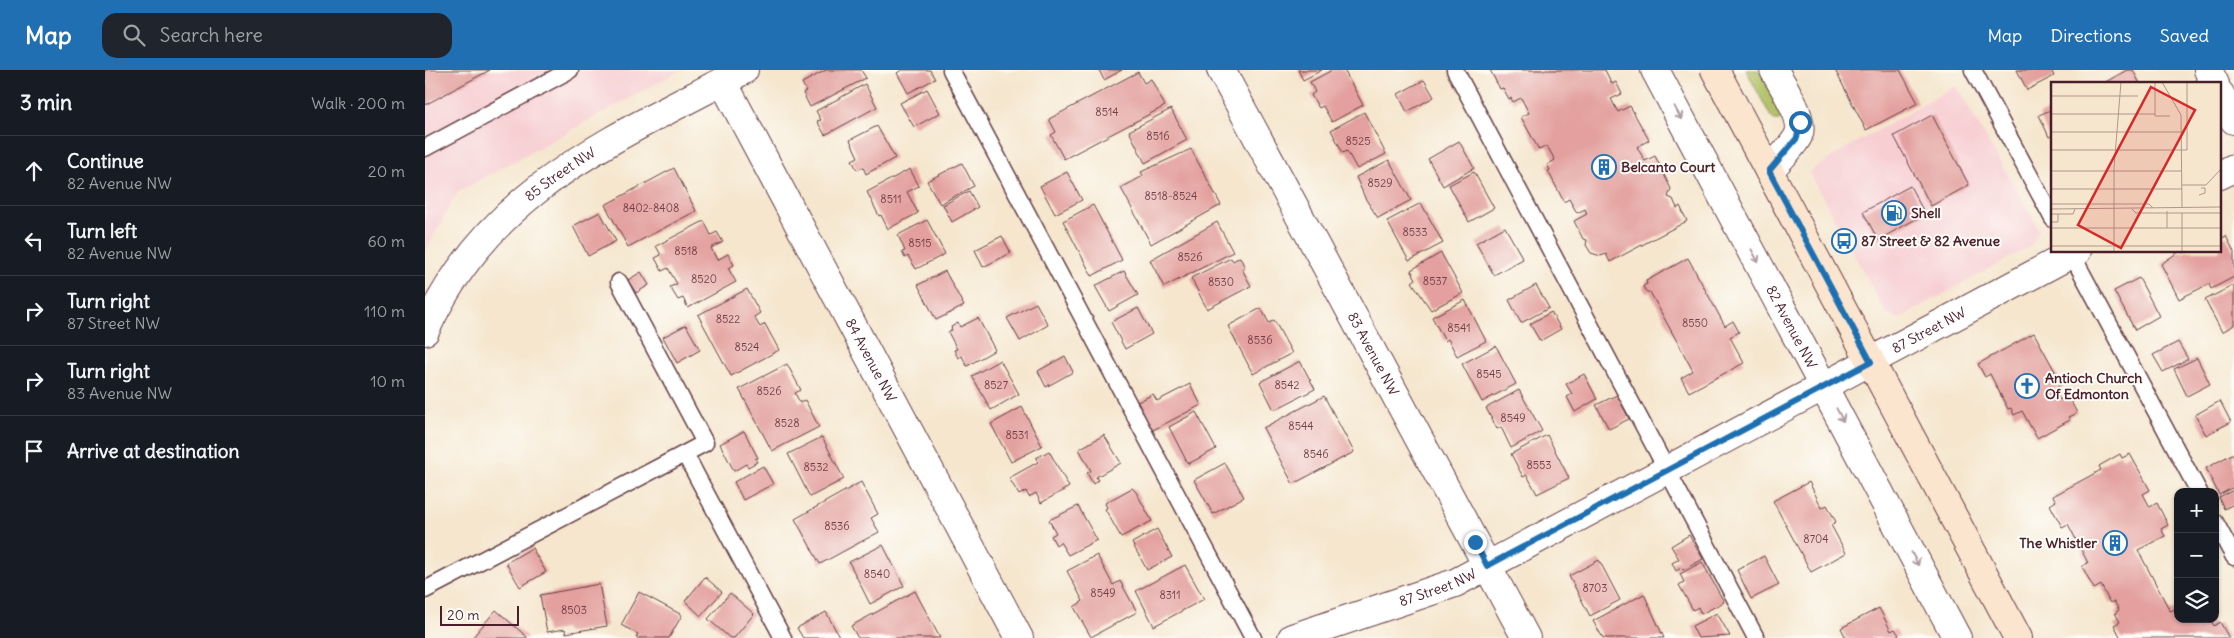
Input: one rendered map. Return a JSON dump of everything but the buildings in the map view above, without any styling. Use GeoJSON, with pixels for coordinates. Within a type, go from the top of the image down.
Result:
{"type":"FeatureCollection","features":[{"type":"Feature","properties":{"kind":"main road"},"geometry":{"type":"LineString","coordinates":[[1715,70],[2018,638]]}},
{"type":"Feature","properties":{"kind":"street","name":"83 Avenue NW"},"geometry":{"type":"LineString","coordinates":[[1221,70],[1526,638]]}},
{"type":"Feature","properties":{"kind":"street","name":"82 Avenue NW"},"geometry":{"type":"LineString","coordinates":[[1655,70],[1957,638]]}},
{"type":"Feature","properties":{"kind":"street"},"geometry":{"type":"LineString","coordinates":[[1769,171],[1797,138],[1800,130],[1797,113],[1774,70]]}},
{"type":"Feature","properties":{"kind":"street"},"geometry":{"type":"LineString","coordinates":[[2207,70],[2214,82]]}},
{"type":"Feature","properties":{"kind":"street","name":"85 Street NW"},"geometry":{"type":"LineString","coordinates":[[425,331],[435,309],[463,266],[495,227],[520,203],[578,159],[733,76]]}},
{"type":"Feature","properties":{"kind":"street","name":"84 Avenue NW"},"geometry":{"type":"LineString","coordinates":[[733,76],[1019,638]]}},
{"type":"Feature","properties":{"kind":"street"},"geometry":{"type":"LineString","coordinates":[[2221,96],[2234,120]]}},
{"type":"Feature","properties":{"kind":"street"},"geometry":{"type":"LineString","coordinates":[[2221,174],[2234,168]]}},
{"type":"Feature","properties":{"kind":"street","name":"87 Street NW"},"geometry":{"type":"LineString","coordinates":[[1292,638],[1455,583],[1825,387],[2073,252]]}},
{"type":"Feature","properties":{"kind":"lane"},"geometry":{"type":"LineString","coordinates":[[425,148],[570,70]]}},
{"type":"Feature","properties":{"kind":"lane"},"geometry":{"type":"LineString","coordinates":[[951,70],[1253,638]]}},
{"type":"Feature","properties":{"kind":"lane"},"geometry":{"type":"LineString","coordinates":[[1455,70],[1756,638]]}},
{"type":"Feature","properties":{"kind":"lane"},"geometry":{"type":"LineString","coordinates":[[1973,70],[2051,215]]}},
{"type":"Feature","properties":{"kind":"lane"},"geometry":{"type":"LineString","coordinates":[[2073,252],[2197,488]]}},
{"type":"Feature","properties":{"kind":"lane"},"geometry":{"type":"LineString","coordinates":[[425,590],[705,443],[619,282]]}},
{"type":"Feature","properties":{"kind":"lane"},"geometry":{"type":"LineString","coordinates":[[685,454],[783,638]]}},
{"type":"Feature","properties":{"kind":"lane"},"geometry":{"type":"LineString","coordinates":[[2219,529],[2234,557]]}},
{"type":"Feature","properties":{"kind":"shaded area"},"geometry":{"type":"Polygon","coordinates":[[[425,70],[681,70],[458,192],[425,252],[425,70]]]}},
{"type":"Feature","properties":{"kind":"shaded area"},"geometry":{"type":"Polygon","coordinates":[[[1956,86],[2039,229],[2031,246],[1898,319],[1885,312],[1809,172],[1843,150],[1956,86]]]}},
{"type":"Feature","properties":{"kind":"green space"},"geometry":{"type":"Polygon","coordinates":[[[1746,70],[1759,70],[1781,112],[1782,116],[1779,120],[1774,120],[1771,117],[1746,70]]]}},
{"type":"Feature","properties":{"kind":"place","name":"Belcanto Court"},"geometry":{"type":"Point","coordinates":[1604,167]}},
{"type":"Feature","properties":{"kind":"place","name":"Shell"},"geometry":{"type":"Point","coordinates":[1894,213]}},
{"type":"Feature","properties":{"kind":"place","name":"87 Street & 82 Avenue"},"geometry":{"type":"Point","coordinates":[1844,241]}},
{"type":"Feature","properties":{"kind":"place","name":"Antioch Church Of Edmonton"},"geometry":{"type":"Point","coordinates":[2027,386]}},
{"type":"Feature","properties":{"kind":"place","name":"The Whistler"},"geometry":{"type":"Point","coordinates":[2115,543]}},
{"type":"Feature","properties":{"kind":"route"},"geometry":{"type":"LineString","coordinates":[[1475,542],[1487,566],[1871,362],[1769,171],[1797,138],[1800,122]]}}]}
